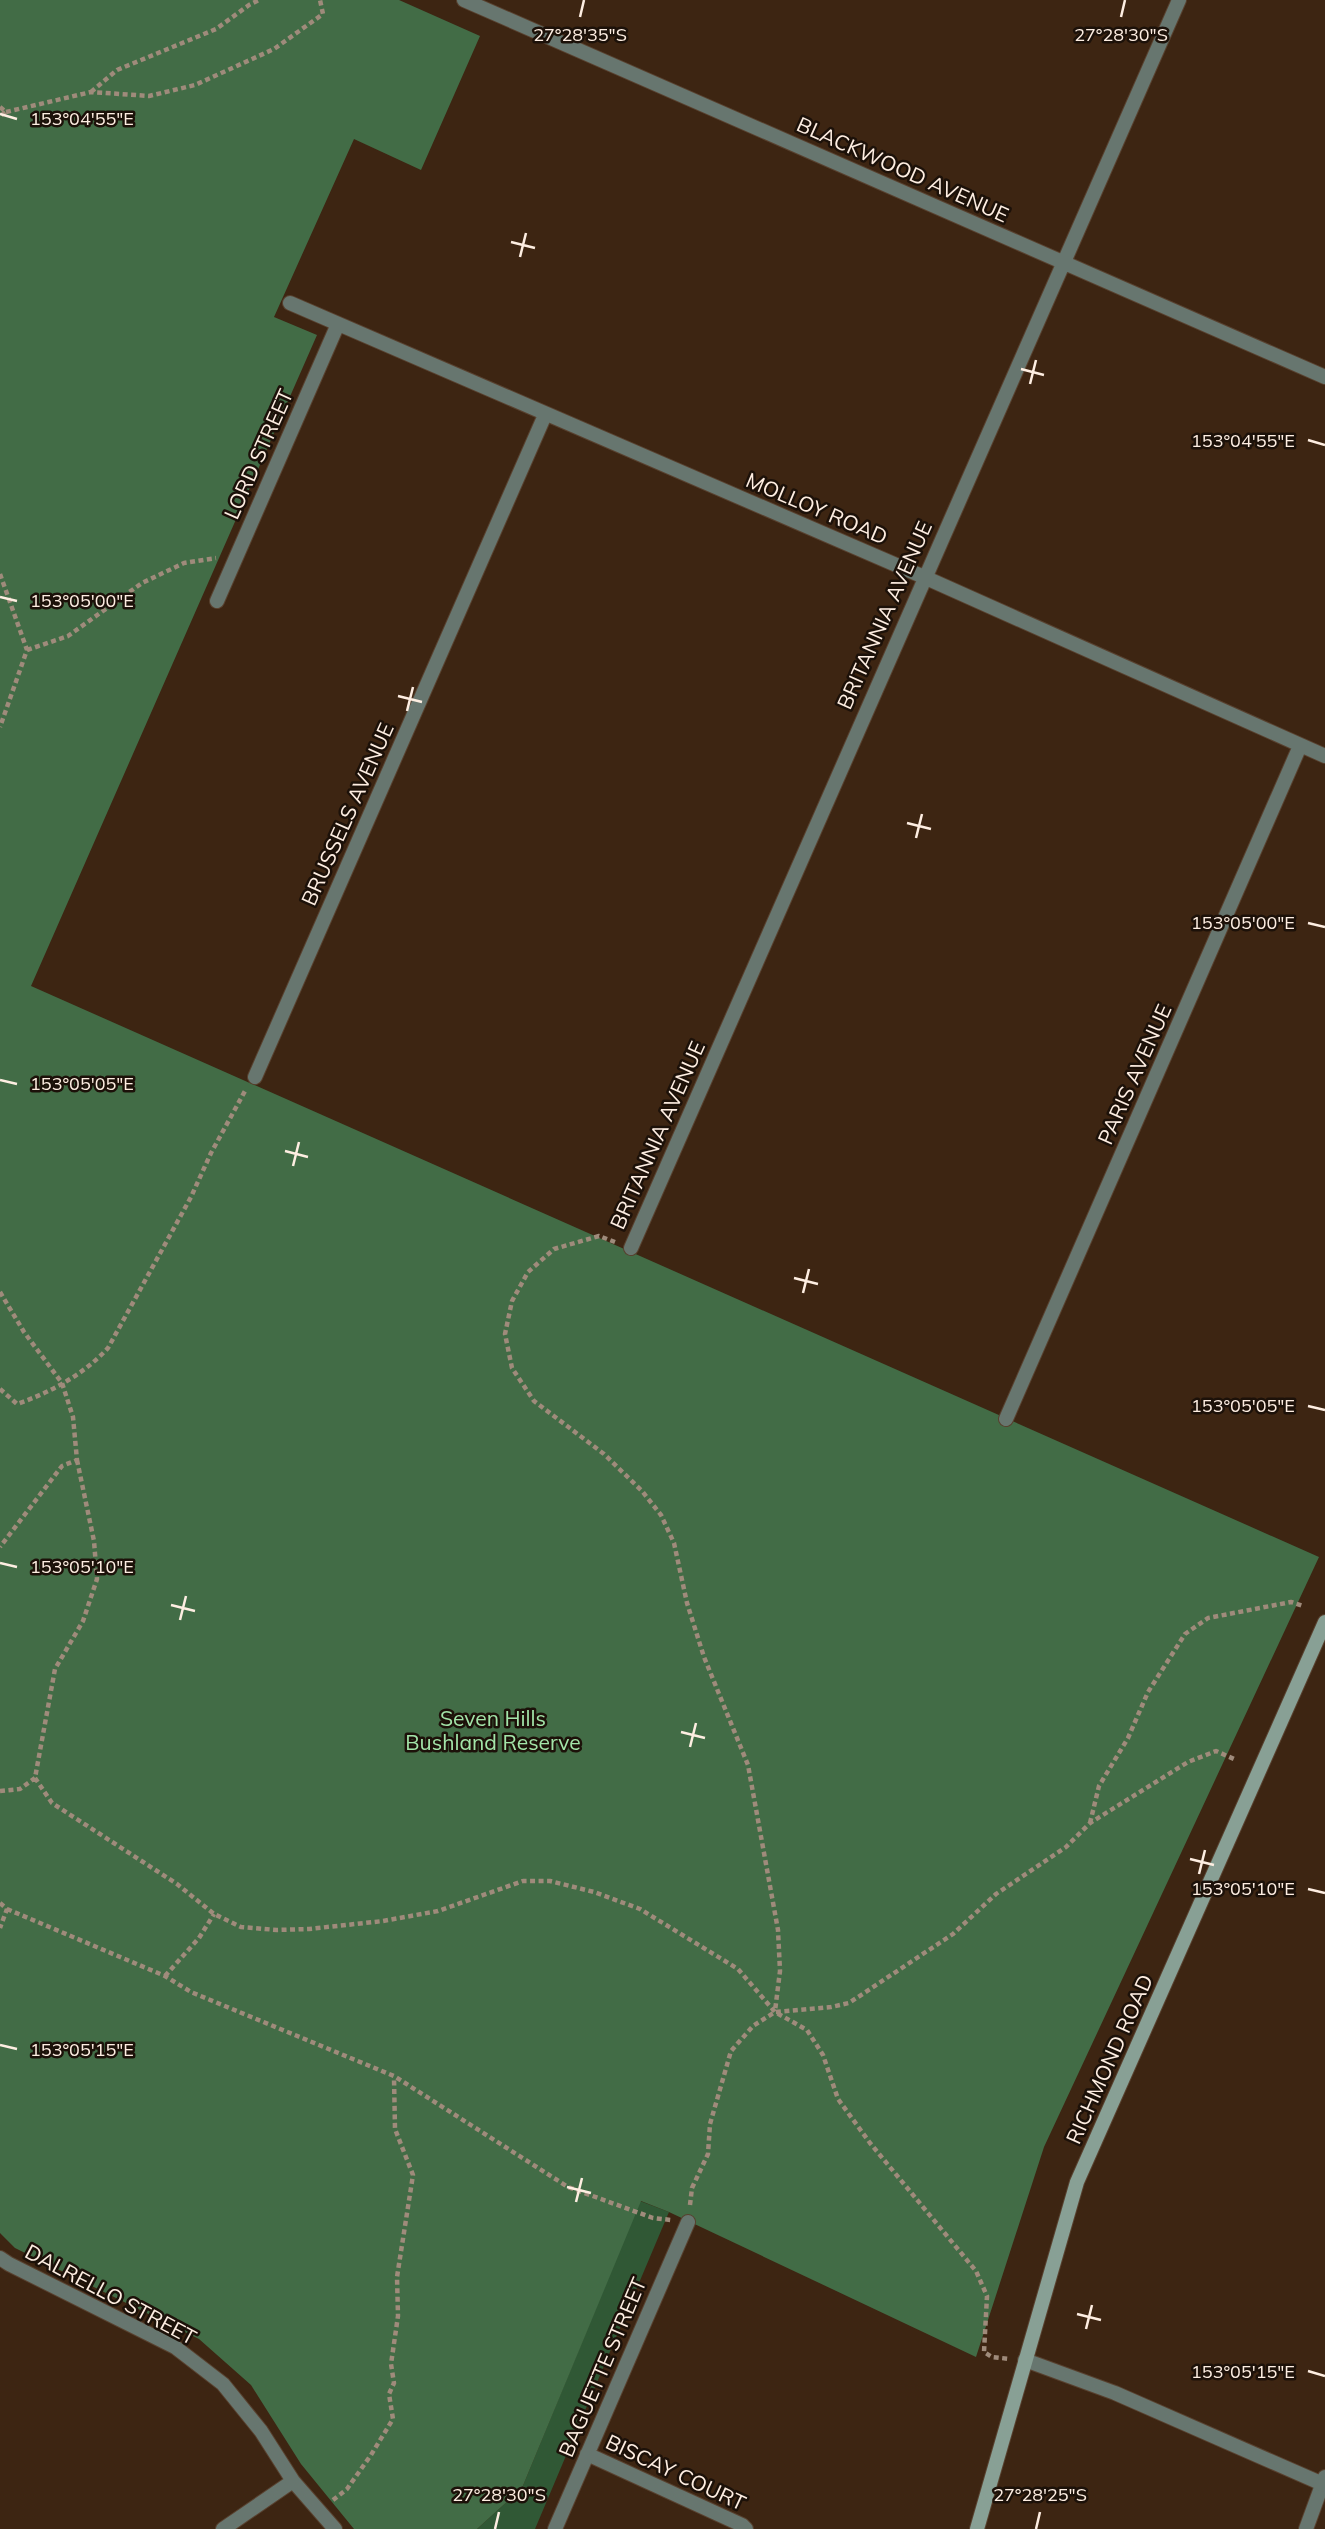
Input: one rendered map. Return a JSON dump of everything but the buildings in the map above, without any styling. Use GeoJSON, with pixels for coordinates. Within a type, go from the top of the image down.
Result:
{"type":"FeatureCollection","features":[{"type":"Feature","properties":{"kind":"main road","name":"RICHMOND ROAD"},"geometry":{"type":"LineString","coordinates":[[977,2529],[1077,2182],[1325,1622]]}},
{"type":"Feature","properties":{"kind":"street","name":"BLACKWOOD AVENUE"},"geometry":{"type":"LineString","coordinates":[[464,0],[1325,377]]}},
{"type":"Feature","properties":{"kind":"street","name":"BRITANNIA AVENUE"},"geometry":{"type":"LineString","coordinates":[[631,1248],[1062,261],[1179,0]]}},
{"type":"Feature","properties":{"kind":"street","name":"MOLLOY ROAD"},"geometry":{"type":"LineString","coordinates":[[290,303],[924,577],[1325,756]]}},
{"type":"Feature","properties":{"kind":"street","name":"LORD STREET"},"geometry":{"type":"LineString","coordinates":[[217,601],[338,324]]}},
{"type":"Feature","properties":{"kind":"street","name":"BRUSSELS AVENUE"},"geometry":{"type":"LineString","coordinates":[[255,1077],[545,415]]}},
{"type":"Feature","properties":{"kind":"street","name":"PARIS AVENUE"},"geometry":{"type":"LineString","coordinates":[[1006,1419],[1300,746]]}},
{"type":"Feature","properties":{"kind":"street","name":"BAGUETTE STREET"},"geometry":{"type":"LineString","coordinates":[[555,2529],[688,2221]]}},
{"type":"Feature","properties":{"kind":"street","name":"DALRELLO STREET"},"geometry":{"type":"LineString","coordinates":[[0,2258],[175,2347],[223,2384],[261,2431],[293,2482],[335,2529]]}},
{"type":"Feature","properties":{"kind":"street"},"geometry":{"type":"LineString","coordinates":[[1025,2360],[1115,2393],[1324,2482],[1306,2529]]}},
{"type":"Feature","properties":{"kind":"street","name":"BISCAY COURT"},"geometry":{"type":"LineString","coordinates":[[587,2454],[746,2529]]}},
{"type":"Feature","properties":{"kind":"street"},"geometry":{"type":"LineString","coordinates":[[223,2529],[293,2482]]}},
{"type":"Feature","properties":{"kind":"path"},"geometry":{"type":"LineString","coordinates":[[91,92],[117,70],[216,29],[260,0]]}},
{"type":"Feature","properties":{"kind":"path"},"geometry":{"type":"LineString","coordinates":[[0,116],[91,92],[149,96],[195,85],[274,49],[323,14],[320,0]]}},
{"type":"Feature","properties":{"kind":"path"},"geometry":{"type":"LineString","coordinates":[[0,107],[6,113]]}},
{"type":"Feature","properties":{"kind":"path"},"geometry":{"type":"LineString","coordinates":[[27,649],[68,636],[142,583],[184,563],[237,554]]}},
{"type":"Feature","properties":{"kind":"path"},"geometry":{"type":"LineString","coordinates":[[0,574],[27,649],[0,727]]}},
{"type":"Feature","properties":{"kind":"path"},"geometry":{"type":"LineString","coordinates":[[0,1389],[16,1404],[41,1396],[91,1367],[108,1348],[186,1208],[211,1153],[255,1077]]}},
{"type":"Feature","properties":{"kind":"path"},"geometry":{"type":"LineString","coordinates":[[631,1248],[599,1236],[554,1249],[527,1272],[512,1301],[505,1334],[512,1368],[534,1401],[604,1454],[642,1491],[661,1515],[674,1543],[687,1603],[704,1657],[748,1765],[778,1930],[779,1971],[775,2011]]}},
{"type":"Feature","properties":{"kind":"path"},"geometry":{"type":"LineString","coordinates":[[0,1292],[24,1332],[62,1383],[73,1417],[77,1460],[94,1541],[97,1579],[82,1620],[55,1669],[35,1778],[20,1790],[0,1791]]}},
{"type":"Feature","properties":{"kind":"path"},"geometry":{"type":"LineString","coordinates":[[0,1547],[62,1466],[77,1460]]}},
{"type":"Feature","properties":{"kind":"path"},"geometry":{"type":"LineString","coordinates":[[1090,1823],[1098,1786],[1128,1738],[1149,1692],[1185,1634],[1208,1618],[1291,1602],[1303,1606]]}},
{"type":"Feature","properties":{"kind":"path"},"geometry":{"type":"LineString","coordinates":[[0,1903],[7,1909],[165,1976],[191,1992],[394,2076],[568,2186],[653,2218],[688,2221],[692,2188],[708,2154],[710,2124],[731,2051],[753,2026],[775,2011],[849,2003],[953,1934],[996,1894],[1066,1847],[1090,1823],[1188,1762],[1216,1751],[1234,1759]]}},
{"type":"Feature","properties":{"kind":"path"},"geometry":{"type":"LineString","coordinates":[[35,1778],[52,1803],[177,1884],[214,1914],[241,1927],[309,1929],[383,1921],[438,1911],[523,1881],[550,1881],[594,1892],[640,1909],[738,1969],[775,2011],[807,2030],[822,2055],[838,2099],[975,2272],[987,2295],[984,2352],[992,2357],[1025,2360]]}},
{"type":"Feature","properties":{"kind":"path"},"geometry":{"type":"LineString","coordinates":[[0,1928],[7,1909]]}},
{"type":"Feature","properties":{"kind":"path"},"geometry":{"type":"LineString","coordinates":[[165,1976],[199,1938],[214,1914]]}},
{"type":"Feature","properties":{"kind":"path"},"geometry":{"type":"LineString","coordinates":[[318,2510],[347,2489],[393,2419],[389,2394],[394,2383],[391,2364],[398,2316],[397,2277],[413,2175],[395,2129],[394,2076]]}},
{"type":"Feature","properties":{"kind":"green space","name":"Seven Hills Bushland Reserve"},"geometry":{"type":"Polygon","coordinates":[[[0,0],[399,0],[480,36],[421,170],[354,139],[274,317],[317,335],[31,986],[1319,1557],[1044,2147],[976,2357],[641,2201],[522,2488],[477,2529],[354,2529],[301,2464],[251,2385],[199,2339],[15,2248],[0,2233],[0,0]]]}},
{"type":"Feature","properties":{"kind":"green space"},"geometry":{"type":"Polygon","coordinates":[[[640,2201],[669,2212],[535,2529],[477,2529],[522,2488],[640,2201]]]}}]}
